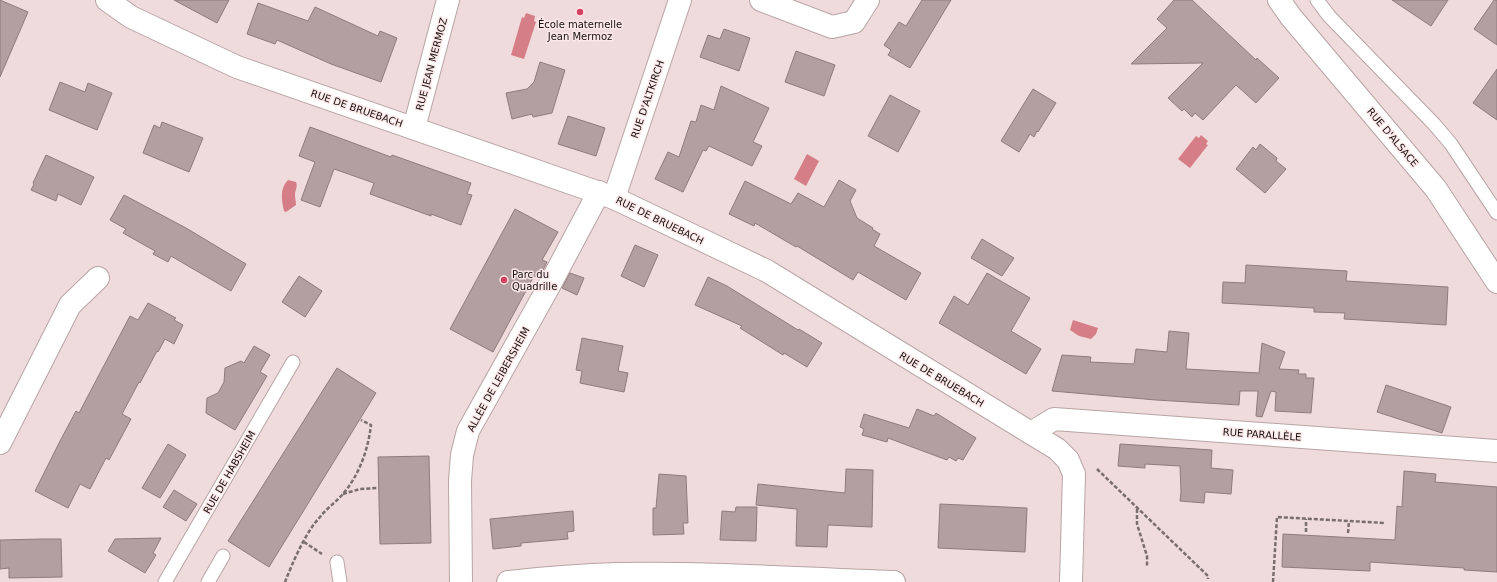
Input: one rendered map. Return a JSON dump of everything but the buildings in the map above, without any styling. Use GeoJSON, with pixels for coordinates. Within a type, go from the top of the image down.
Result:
{"type":"FeatureCollection","features":[{"type":"Feature","properties":{"kind":"street","name":"RUE DE BRUEBACH"},"geometry":{"type":"LineString","coordinates":[[107,0],[132,18],[237,67],[606,195],[767,271],[1057,449],[1068,460],[1074,474],[1071,582]]}},
{"type":"Feature","properties":{"kind":"street","name":"RUE JEAN MERMOZ"},"geometry":{"type":"LineString","coordinates":[[414,128],[448,0]]}},
{"type":"Feature","properties":{"kind":"street","name":"RUE D'ALTKIRCH"},"geometry":{"type":"LineString","coordinates":[[606,195],[680,0]]}},
{"type":"Feature","properties":{"kind":"street"},"geometry":{"type":"LineString","coordinates":[[761,0],[832,27],[854,22],[868,0]]}},
{"type":"Feature","properties":{"kind":"street","name":"RUE D'ALSACE"},"geometry":{"type":"LineString","coordinates":[[1279,0],[1291,18],[1436,189],[1497,282]]}},
{"type":"Feature","properties":{"kind":"street","name":"ALLÉE DE LEIBERSHEIM"},"geometry":{"type":"LineString","coordinates":[[461,582],[460,481],[462,455],[468,431],[548,288],[606,195]]}},
{"type":"Feature","properties":{"kind":"street"},"geometry":{"type":"LineString","coordinates":[[0,443],[70,305],[98,278]]}},
{"type":"Feature","properties":{"kind":"street","name":"RUE PARALLÈLE"},"geometry":{"type":"LineString","coordinates":[[1031,433],[1054,419],[1497,451]]}},
{"type":"Feature","properties":{"kind":"street"},"geometry":{"type":"LineString","coordinates":[[508,582],[566,579],[618,574],[688,574],[894,582]]}},
{"type":"Feature","properties":{"kind":"lane"},"geometry":{"type":"LineString","coordinates":[[1317,0],[1329,16],[1434,124],[1451,144],[1497,213]]}},
{"type":"Feature","properties":{"kind":"lane","name":"RUE DE HABSHEIM"},"geometry":{"type":"LineString","coordinates":[[165,582],[293,362]]}},
{"type":"Feature","properties":{"kind":"lane"},"geometry":{"type":"LineString","coordinates":[[208,582],[223,556]]}},
{"type":"Feature","properties":{"kind":"lane"},"geometry":{"type":"LineString","coordinates":[[337,562],[340,582]]}},
{"type":"Feature","properties":{"kind":"path"},"geometry":{"type":"LineString","coordinates":[[285,582],[319,517],[343,494],[362,462],[371,425],[361,420]]}},
{"type":"Feature","properties":{"kind":"path"},"geometry":{"type":"LineString","coordinates":[[1097,469],[1208,576],[1208,579]]}},
{"type":"Feature","properties":{"kind":"path"},"geometry":{"type":"LineString","coordinates":[[343,494],[360,489],[378,488]]}},
{"type":"Feature","properties":{"kind":"path"},"geometry":{"type":"LineString","coordinates":[[1138,509],[1137,524],[1147,556],[1147,566]]}},
{"type":"Feature","properties":{"kind":"path"},"geometry":{"type":"LineString","coordinates":[[1272,582],[1277,517],[1386,523]]}},
{"type":"Feature","properties":{"kind":"path"},"geometry":{"type":"LineString","coordinates":[[1306,519],[1306,532]]}},
{"type":"Feature","properties":{"kind":"path"},"geometry":{"type":"LineString","coordinates":[[1348,533],[1349,521]]}},
{"type":"Feature","properties":{"kind":"shaded area"},"geometry":{"type":"Polygon","coordinates":[[[526,13],[535,16],[534,21],[536,22],[524,59],[511,55],[522,17],[524,18],[526,13]]]}},
{"type":"Feature","properties":{"kind":"shaded area"},"geometry":{"type":"Polygon","coordinates":[[[1201,135],[1208,141],[1206,144],[1208,145],[1190,168],[1178,159],[1196,136],[1199,138],[1201,135]]]}},
{"type":"Feature","properties":{"kind":"shaded area"},"geometry":{"type":"Polygon","coordinates":[[[807,154],[819,161],[806,186],[794,179],[807,154]]]}},
{"type":"Feature","properties":{"kind":"shaded area"},"geometry":{"type":"Polygon","coordinates":[[[288,180],[296,182],[297,185],[295,195],[296,205],[286,212],[284,211],[282,191],[288,180]]]}},
{"type":"Feature","properties":{"kind":"shaded area"},"geometry":{"type":"Polygon","coordinates":[[[1073,320],[1098,328],[1096,334],[1091,339],[1079,336],[1070,330],[1073,320]]]}},
{"type":"Feature","properties":{"kind":"place","name":"École maternelle Jean Mermoz"},"geometry":{"type":"Point","coordinates":[580,12]}},
{"type":"Feature","properties":{"kind":"place","name":"Parc du Quadrille"},"geometry":{"type":"Point","coordinates":[504,280]}}]}
